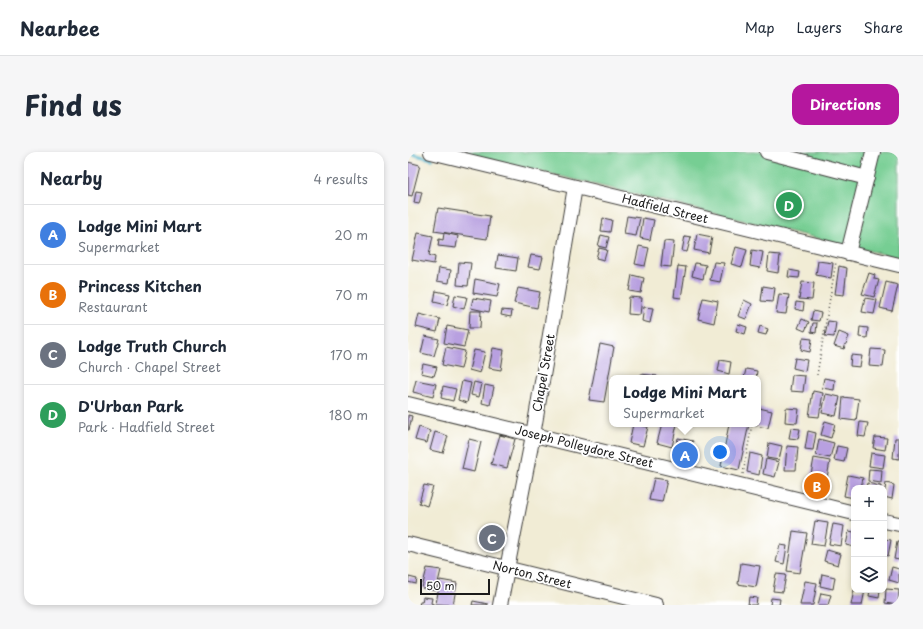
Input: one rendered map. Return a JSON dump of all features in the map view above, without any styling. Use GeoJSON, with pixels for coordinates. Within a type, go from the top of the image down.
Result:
{"type":"FeatureCollection","features":[{"type":"Feature","properties":{"kind":"street","name":"Hadfield Street"},"geometry":{"type":"LineString","coordinates":[[431,152],[899,265]]}},
{"type":"Feature","properties":{"kind":"street"},"geometry":{"type":"LineString","coordinates":[[767,152],[867,178]]}},
{"type":"Feature","properties":{"kind":"street"},"geometry":{"type":"LineString","coordinates":[[843,252],[867,178],[873,152]]}},
{"type":"Feature","properties":{"kind":"street","name":"Chapel Street"},"geometry":{"type":"LineString","coordinates":[[500,605],[533,435],[575,187]]}},
{"type":"Feature","properties":{"kind":"street","name":"Joseph Polleydore Street"},"geometry":{"type":"LineString","coordinates":[[408,404],[851,512]]}},
{"type":"Feature","properties":{"kind":"street"},"geometry":{"type":"LineString","coordinates":[[887,522],[899,524]]}},
{"type":"Feature","properties":{"kind":"street","name":"Norton Street"},"geometry":{"type":"LineString","coordinates":[[408,544],[656,605]]}},
{"type":"Feature","properties":{"kind":"path"},"geometry":{"type":"LineString","coordinates":[[817,375],[843,252]]}},
{"type":"Feature","properties":{"kind":"path"},"geometry":{"type":"LineString","coordinates":[[740,485],[751,427]]}},
{"type":"Feature","properties":{"kind":"green space"},"geometry":{"type":"Polygon","coordinates":[[[460,152],[899,152],[899,258],[460,152]]]}},
{"type":"Feature","properties":{"kind":"building"},"geometry":{"type":"Polygon","coordinates":[[[408,162],[420,165],[412,196],[408,195],[408,162]]]}},
{"type":"Feature","properties":{"kind":"building"},"geometry":{"type":"Polygon","coordinates":[[[416,191],[422,192],[419,204],[414,203],[416,191]]]}},
{"type":"Feature","properties":{"kind":"building"},"geometry":{"type":"Polygon","coordinates":[[[438,208],[490,216],[487,239],[434,231],[438,208]]]}},
{"type":"Feature","properties":{"kind":"building"},"geometry":{"type":"Polygon","coordinates":[[[627,216],[640,218],[636,236],[624,234],[627,216]]]}},
{"type":"Feature","properties":{"kind":"building"},"geometry":{"type":"Polygon","coordinates":[[[603,218],[612,220],[610,232],[601,231],[603,218]]]}},
{"type":"Feature","properties":{"kind":"building"},"geometry":{"type":"Polygon","coordinates":[[[643,218],[654,220],[650,240],[640,238],[643,218]]]}},
{"type":"Feature","properties":{"kind":"building"},"geometry":{"type":"Polygon","coordinates":[[[418,233],[433,236],[429,255],[435,257],[434,264],[412,260],[418,233]]]}},
{"type":"Feature","properties":{"kind":"building"},"geometry":{"type":"Polygon","coordinates":[[[444,233],[458,236],[456,248],[438,246],[439,239],[443,240],[444,233]]]}},
{"type":"Feature","properties":{"kind":"building"},"geometry":{"type":"Polygon","coordinates":[[[697,234],[712,237],[709,253],[694,250],[697,234]]]}},
{"type":"Feature","properties":{"kind":"building"},"geometry":{"type":"Polygon","coordinates":[[[601,235],[609,237],[606,248],[598,246],[601,235]]]}},
{"type":"Feature","properties":{"kind":"building"},"geometry":{"type":"Polygon","coordinates":[[[685,236],[691,237],[687,252],[682,251],[685,236]]]}},
{"type":"Feature","properties":{"kind":"building"},"geometry":{"type":"Polygon","coordinates":[[[664,241],[674,242],[671,267],[661,266],[664,241]]]}},
{"type":"Feature","properties":{"kind":"building"},"geometry":{"type":"Polygon","coordinates":[[[639,246],[649,248],[645,266],[635,264],[639,246]]]}},
{"type":"Feature","properties":{"kind":"building"},"geometry":{"type":"Polygon","coordinates":[[[736,247],[747,250],[742,267],[731,264],[736,247]]]}},
{"type":"Feature","properties":{"kind":"building"},"geometry":{"type":"Polygon","coordinates":[[[599,248],[607,250],[604,260],[596,258],[599,248]]]}},
{"type":"Feature","properties":{"kind":"building"},"geometry":{"type":"Polygon","coordinates":[[[752,250],[763,252],[760,268],[750,266],[752,250]]]}},
{"type":"Feature","properties":{"kind":"building"},"geometry":{"type":"Polygon","coordinates":[[[769,254],[780,255],[778,273],[767,271],[769,254]]]}},
{"type":"Feature","properties":{"kind":"building"},"geometry":{"type":"Polygon","coordinates":[[[498,255],[518,258],[516,271],[496,268],[498,255]]]}},
{"type":"Feature","properties":{"kind":"building"},"geometry":{"type":"Polygon","coordinates":[[[531,255],[543,257],[540,269],[528,267],[531,255]]]}},
{"type":"Feature","properties":{"kind":"building"},"geometry":{"type":"Polygon","coordinates":[[[818,261],[833,263],[831,278],[816,275],[818,261]]]}},
{"type":"Feature","properties":{"kind":"building"},"geometry":{"type":"Polygon","coordinates":[[[459,262],[471,263],[468,286],[457,285],[459,262]]]}},
{"type":"Feature","properties":{"kind":"building"},"geometry":{"type":"Polygon","coordinates":[[[714,262],[724,263],[720,282],[710,280],[714,262]]]}},
{"type":"Feature","properties":{"kind":"building"},"geometry":{"type":"Polygon","coordinates":[[[695,263],[706,265],[703,279],[692,276],[695,263]]]}},
{"type":"Feature","properties":{"kind":"building"},"geometry":{"type":"Polygon","coordinates":[[[678,266],[686,267],[681,298],[674,297],[678,266]]]}},
{"type":"Feature","properties":{"kind":"building"},"geometry":{"type":"Polygon","coordinates":[[[839,266],[847,268],[844,295],[835,294],[839,266]]]}},
{"type":"Feature","properties":{"kind":"building"},"geometry":{"type":"Polygon","coordinates":[[[439,268],[451,270],[449,283],[437,281],[439,268]]]}},
{"type":"Feature","properties":{"kind":"building"},"geometry":{"type":"Polygon","coordinates":[[[789,270],[800,272],[799,278],[788,277],[789,270]]]}},
{"type":"Feature","properties":{"kind":"building"},"geometry":{"type":"Polygon","coordinates":[[[869,273],[875,275],[874,279],[879,280],[874,297],[862,294],[869,273]]]}},
{"type":"Feature","properties":{"kind":"building"},"geometry":{"type":"Polygon","coordinates":[[[632,275],[644,278],[641,293],[629,291],[632,275]]]}},
{"type":"Feature","properties":{"kind":"building"},"geometry":{"type":"Polygon","coordinates":[[[475,279],[500,284],[497,297],[473,293],[475,279]]]}},
{"type":"Feature","properties":{"kind":"building"},"geometry":{"type":"Polygon","coordinates":[[[802,282],[814,283],[812,300],[799,299],[802,282]]]}},
{"type":"Feature","properties":{"kind":"building"},"geometry":{"type":"Polygon","coordinates":[[[886,282],[898,285],[892,311],[880,308],[886,282]]]}},
{"type":"Feature","properties":{"kind":"building"},"geometry":{"type":"Polygon","coordinates":[[[763,286],[775,288],[773,302],[761,301],[763,286]]]}},
{"type":"Feature","properties":{"kind":"building"},"geometry":{"type":"Polygon","coordinates":[[[518,288],[540,292],[537,308],[514,303],[518,288]]]}},
{"type":"Feature","properties":{"kind":"building"},"geometry":{"type":"Polygon","coordinates":[[[436,291],[450,294],[447,305],[434,302],[436,291]]]}},
{"type":"Feature","properties":{"kind":"building"},"geometry":{"type":"Polygon","coordinates":[[[779,294],[789,295],[786,314],[776,313],[779,294]]]}},
{"type":"Feature","properties":{"kind":"building"},"geometry":{"type":"Polygon","coordinates":[[[455,295],[467,297],[464,309],[453,306],[455,295]]]}},
{"type":"Feature","properties":{"kind":"building"},"geometry":{"type":"Polygon","coordinates":[[[629,297],[642,298],[640,315],[628,314],[629,297]]]}},
{"type":"Feature","properties":{"kind":"building"},"geometry":{"type":"Polygon","coordinates":[[[473,298],[491,301],[489,312],[471,308],[473,298]]]}},
{"type":"Feature","properties":{"kind":"building"},"geometry":{"type":"Polygon","coordinates":[[[703,298],[718,301],[714,323],[698,319],[703,298]]]}},
{"type":"Feature","properties":{"kind":"building"},"geometry":{"type":"Polygon","coordinates":[[[865,298],[877,300],[874,314],[862,312],[865,298]]]}},
{"type":"Feature","properties":{"kind":"building"},"geometry":{"type":"Polygon","coordinates":[[[744,300],[752,304],[746,319],[738,316],[744,300]]]}},
{"type":"Feature","properties":{"kind":"building"},"geometry":{"type":"Polygon","coordinates":[[[796,302],[804,303],[803,311],[795,309],[796,302]]]}},
{"type":"Feature","properties":{"kind":"building"},"geometry":{"type":"Polygon","coordinates":[[[644,307],[653,308],[650,323],[642,321],[644,307]]]}},
{"type":"Feature","properties":{"kind":"building"},"geometry":{"type":"Polygon","coordinates":[[[502,310],[512,311],[511,317],[501,315],[502,310]]]}},
{"type":"Feature","properties":{"kind":"building"},"geometry":{"type":"Polygon","coordinates":[[[470,311],[481,311],[480,328],[469,328],[470,311]]]}},
{"type":"Feature","properties":{"kind":"building"},"geometry":{"type":"Polygon","coordinates":[[[813,311],[821,313],[819,321],[811,320],[813,311]]]}},
{"type":"Feature","properties":{"kind":"building"},"geometry":{"type":"Polygon","coordinates":[[[419,314],[440,319],[437,332],[416,327],[419,314]]]}},
{"type":"Feature","properties":{"kind":"building"},"geometry":{"type":"Polygon","coordinates":[[[802,319],[809,322],[805,331],[798,328],[802,319]]]}},
{"type":"Feature","properties":{"kind":"building"},"geometry":{"type":"Polygon","coordinates":[[[828,321],[836,322],[834,337],[825,336],[828,321]]]}},
{"type":"Feature","properties":{"kind":"building"},"geometry":{"type":"Polygon","coordinates":[[[813,323],[817,323],[816,333],[811,332],[813,323]]]}},
{"type":"Feature","properties":{"kind":"building"},"geometry":{"type":"Polygon","coordinates":[[[738,324],[747,327],[745,334],[736,331],[738,324]]]}},
{"type":"Feature","properties":{"kind":"building"},"geometry":{"type":"Polygon","coordinates":[[[447,326],[468,330],[464,347],[444,343],[447,326]]]}},
{"type":"Feature","properties":{"kind":"building"},"geometry":{"type":"Polygon","coordinates":[[[760,326],[768,329],[766,335],[758,333],[760,326]]]}},
{"type":"Feature","properties":{"kind":"building"},"geometry":{"type":"Polygon","coordinates":[[[860,327],[868,328],[867,338],[859,337],[860,327]]]}},
{"type":"Feature","properties":{"kind":"building"},"geometry":{"type":"Polygon","coordinates":[[[839,332],[849,336],[844,349],[834,346],[839,332]]]}},
{"type":"Feature","properties":{"kind":"building"},"geometry":{"type":"Polygon","coordinates":[[[425,336],[439,339],[434,356],[421,353],[425,336]]]}},
{"type":"Feature","properties":{"kind":"building"},"geometry":{"type":"Polygon","coordinates":[[[803,338],[812,339],[810,352],[801,350],[803,338]]]}},
{"type":"Feature","properties":{"kind":"building"},"geometry":{"type":"Polygon","coordinates":[[[600,344],[614,347],[604,402],[589,400],[600,344]]]}},
{"type":"Feature","properties":{"kind":"building"},"geometry":{"type":"Polygon","coordinates":[[[446,347],[465,351],[461,369],[442,365],[446,347]]]}},
{"type":"Feature","properties":{"kind":"building"},"geometry":{"type":"Polygon","coordinates":[[[493,348],[504,350],[501,370],[489,368],[493,348]]]}},
{"type":"Feature","properties":{"kind":"building"},"geometry":{"type":"Polygon","coordinates":[[[871,349],[885,350],[883,367],[869,366],[871,349]]]}},
{"type":"Feature","properties":{"kind":"building"},"geometry":{"type":"Polygon","coordinates":[[[474,350],[485,352],[480,373],[469,370],[474,350]]]}},
{"type":"Feature","properties":{"kind":"building"},"geometry":{"type":"Polygon","coordinates":[[[851,355],[862,356],[860,367],[850,366],[851,355]]]}},
{"type":"Feature","properties":{"kind":"building"},"geometry":{"type":"Polygon","coordinates":[[[795,358],[807,360],[805,371],[793,368],[795,358]]]}},
{"type":"Feature","properties":{"kind":"building"},"geometry":{"type":"Polygon","coordinates":[[[720,360],[731,362],[729,374],[718,371],[720,360]]]}},
{"type":"Feature","properties":{"kind":"building"},"geometry":{"type":"Polygon","coordinates":[[[423,364],[437,367],[434,376],[421,373],[423,364]]]}},
{"type":"Feature","properties":{"kind":"building"},"geometry":{"type":"Polygon","coordinates":[[[746,369],[757,371],[756,375],[745,375],[746,369]]]}},
{"type":"Feature","properties":{"kind":"building"},"geometry":{"type":"Polygon","coordinates":[[[792,375],[805,376],[803,392],[790,391],[792,375]]]}},
{"type":"Feature","properties":{"kind":"building"},"geometry":{"type":"Polygon","coordinates":[[[824,378],[835,380],[834,390],[822,388],[824,378]]]}},
{"type":"Feature","properties":{"kind":"building"},"geometry":{"type":"Polygon","coordinates":[[[416,380],[436,384],[433,397],[413,392],[416,380]]]}},
{"type":"Feature","properties":{"kind":"building"},"geometry":{"type":"Polygon","coordinates":[[[462,381],[471,383],[467,403],[458,400],[462,381]]]}},
{"type":"Feature","properties":{"kind":"building"},"geometry":{"type":"Polygon","coordinates":[[[474,382],[482,384],[479,397],[471,395],[474,382]]]}},
{"type":"Feature","properties":{"kind":"building"},"geometry":{"type":"Polygon","coordinates":[[[485,385],[494,387],[490,405],[482,403],[485,385]]]}},
{"type":"Feature","properties":{"kind":"building"},"geometry":{"type":"Polygon","coordinates":[[[443,386],[456,389],[453,401],[441,398],[443,386]]]}},
{"type":"Feature","properties":{"kind":"building"},"geometry":{"type":"Polygon","coordinates":[[[813,391],[823,393],[819,417],[809,416],[813,391]]]}},
{"type":"Feature","properties":{"kind":"building"},"geometry":{"type":"Polygon","coordinates":[[[826,394],[840,397],[836,416],[822,413],[826,394]]]}},
{"type":"Feature","properties":{"kind":"building"},"geometry":{"type":"Polygon","coordinates":[[[843,397],[859,399],[856,421],[841,419],[843,397]]]}},
{"type":"Feature","properties":{"kind":"building"},"geometry":{"type":"Polygon","coordinates":[[[761,408],[772,411],[768,428],[761,427],[761,408]]]}},
{"type":"Feature","properties":{"kind":"building"},"geometry":{"type":"Polygon","coordinates":[[[786,408],[799,409],[797,423],[785,422],[786,408]]]}},
{"type":"Feature","properties":{"kind":"building"},"geometry":{"type":"Polygon","coordinates":[[[408,415],[412,416],[409,430],[408,430],[408,415]]]}},
{"type":"Feature","properties":{"kind":"building"},"geometry":{"type":"Polygon","coordinates":[[[825,421],[835,424],[831,438],[821,435],[825,421]]]}},
{"type":"Feature","properties":{"kind":"building"},"geometry":{"type":"Polygon","coordinates":[[[860,422],[868,423],[865,437],[858,436],[860,422]]]}},
{"type":"Feature","properties":{"kind":"building"},"geometry":{"type":"Polygon","coordinates":[[[419,427],[430,431],[427,443],[415,440],[419,427]]]}},
{"type":"Feature","properties":{"kind":"building"},"geometry":{"type":"Polygon","coordinates":[[[632,427],[648,427],[643,446],[629,443],[632,427]]]}},
{"type":"Feature","properties":{"kind":"building"},"geometry":{"type":"Polygon","coordinates":[[[661,427],[676,427],[672,447],[657,443],[661,427]]]}},
{"type":"Feature","properties":{"kind":"building"},"geometry":{"type":"Polygon","coordinates":[[[728,427],[748,427],[739,470],[721,466],[728,427]]]}},
{"type":"Feature","properties":{"kind":"building"},"geometry":{"type":"Polygon","coordinates":[[[791,428],[800,429],[798,439],[789,438],[791,428]]]}},
{"type":"Feature","properties":{"kind":"building"},"geometry":{"type":"Polygon","coordinates":[[[808,431],[816,433],[813,450],[805,449],[808,431]]]}},
{"type":"Feature","properties":{"kind":"building"},"geometry":{"type":"Polygon","coordinates":[[[435,432],[448,436],[443,453],[430,450],[435,432]]]}},
{"type":"Feature","properties":{"kind":"building"},"geometry":{"type":"Polygon","coordinates":[[[500,435],[515,439],[507,468],[491,464],[500,435]]]}},
{"type":"Feature","properties":{"kind":"building"},"geometry":{"type":"Polygon","coordinates":[[[875,437],[887,438],[885,450],[873,448],[875,437]]]}},
{"type":"Feature","properties":{"kind":"building"},"geometry":{"type":"Polygon","coordinates":[[[678,438],[693,441],[689,458],[674,454],[678,438]]]}},
{"type":"Feature","properties":{"kind":"building"},"geometry":{"type":"Polygon","coordinates":[[[895,438],[899,438],[899,459],[893,458],[895,438]]]}},
{"type":"Feature","properties":{"kind":"building"},"geometry":{"type":"Polygon","coordinates":[[[469,439],[481,442],[474,472],[462,469],[469,439]]]}},
{"type":"Feature","properties":{"kind":"building"},"geometry":{"type":"Polygon","coordinates":[[[819,439],[834,443],[830,458],[816,455],[819,439]]]}},
{"type":"Feature","properties":{"kind":"building"},"geometry":{"type":"Polygon","coordinates":[[[769,443],[782,446],[779,460],[767,458],[769,443]]]}},
{"type":"Feature","properties":{"kind":"building"},"geometry":{"type":"Polygon","coordinates":[[[787,446],[798,447],[796,470],[785,470],[787,446]]]}},
{"type":"Feature","properties":{"kind":"building"},"geometry":{"type":"Polygon","coordinates":[[[837,446],[847,448],[844,462],[834,460],[837,446]]]}},
{"type":"Feature","properties":{"kind":"building"},"geometry":{"type":"Polygon","coordinates":[[[750,453],[762,456],[759,475],[747,472],[750,453]]]}},
{"type":"Feature","properties":{"kind":"building"},"geometry":{"type":"Polygon","coordinates":[[[871,453],[885,455],[883,468],[869,466],[871,453]]]}},
{"type":"Feature","properties":{"kind":"building"},"geometry":{"type":"Polygon","coordinates":[[[814,458],[830,461],[825,489],[809,486],[814,458]]]}},
{"type":"Feature","properties":{"kind":"building"},"geometry":{"type":"Polygon","coordinates":[[[766,459],[779,462],[775,477],[763,474],[766,459]]]}},
{"type":"Feature","properties":{"kind":"building"},"geometry":{"type":"Polygon","coordinates":[[[869,469],[882,470],[881,483],[868,481],[869,469]]]}},
{"type":"Feature","properties":{"kind":"building"},"geometry":{"type":"Polygon","coordinates":[[[848,475],[863,478],[862,485],[851,485],[851,497],[844,496],[848,475]]]}},
{"type":"Feature","properties":{"kind":"building"},"geometry":{"type":"Polygon","coordinates":[[[654,478],[667,480],[662,502],[649,500],[654,478]]]}},
{"type":"Feature","properties":{"kind":"building"},"geometry":{"type":"Polygon","coordinates":[[[886,483],[894,485],[892,499],[887,498],[887,485],[886,483]]]}},
{"type":"Feature","properties":{"kind":"building"},"geometry":{"type":"Polygon","coordinates":[[[424,485],[433,487],[427,506],[419,503],[424,485]]]}},
{"type":"Feature","properties":{"kind":"building"},"geometry":{"type":"Polygon","coordinates":[[[815,521],[828,523],[824,546],[811,544],[815,521]]]}},
{"type":"Feature","properties":{"kind":"building"},"geometry":{"type":"Polygon","coordinates":[[[833,524],[844,526],[841,546],[829,544],[833,524]]]}},
{"type":"Feature","properties":{"kind":"building"},"geometry":{"type":"Polygon","coordinates":[[[793,531],[807,533],[800,573],[787,571],[793,531]]]}},
{"type":"Feature","properties":{"kind":"building"},"geometry":{"type":"Polygon","coordinates":[[[849,531],[851,531],[851,546],[846,545],[849,531]]]}},
{"type":"Feature","properties":{"kind":"building"},"geometry":{"type":"Polygon","coordinates":[[[887,539],[891,540],[887,556],[887,539]]]}},
{"type":"Feature","properties":{"kind":"building"},"geometry":{"type":"Polygon","coordinates":[[[897,542],[899,542],[899,560],[894,559],[897,542]]]}},
{"type":"Feature","properties":{"kind":"building"},"geometry":{"type":"Polygon","coordinates":[[[780,545],[787,546],[784,564],[776,562],[780,545]]]}},
{"type":"Feature","properties":{"kind":"building"},"geometry":{"type":"Polygon","coordinates":[[[827,550],[841,554],[838,565],[824,561],[827,550]]]}},
{"type":"Feature","properties":{"kind":"building"},"geometry":{"type":"Polygon","coordinates":[[[741,563],[760,566],[756,587],[738,584],[741,563]]]}},
{"type":"Feature","properties":{"kind":"building"},"geometry":{"type":"Polygon","coordinates":[[[892,567],[899,569],[899,583],[889,580],[892,567]]]}},
{"type":"Feature","properties":{"kind":"building"},"geometry":{"type":"Polygon","coordinates":[[[427,568],[441,570],[436,591],[422,588],[427,568]]]}},
{"type":"Feature","properties":{"kind":"building"},"geometry":{"type":"Polygon","coordinates":[[[776,574],[786,575],[783,592],[773,591],[776,574]]]}},
{"type":"Feature","properties":{"kind":"building"},"geometry":{"type":"Polygon","coordinates":[[[822,574],[835,577],[833,589],[820,586],[822,574]]]}},
{"type":"Feature","properties":{"kind":"building"},"geometry":{"type":"Polygon","coordinates":[[[409,577],[417,579],[416,584],[408,582],[409,577]]]}},
{"type":"Feature","properties":{"kind":"building"},"geometry":{"type":"Polygon","coordinates":[[[440,580],[457,583],[453,605],[436,604],[440,580]]]}},
{"type":"Feature","properties":{"kind":"building"},"geometry":{"type":"Polygon","coordinates":[[[805,581],[817,583],[813,605],[800,605],[805,581]]]}},
{"type":"Feature","properties":{"kind":"building"},"geometry":{"type":"Polygon","coordinates":[[[887,589],[899,590],[898,605],[885,603],[887,589]]]}},
{"type":"Feature","properties":{"kind":"building"},"geometry":{"type":"Polygon","coordinates":[[[821,593],[831,595],[828,605],[818,605],[821,593]]]}},
{"type":"Feature","properties":{"kind":"building"},"geometry":{"type":"Polygon","coordinates":[[[853,593],[864,593],[862,605],[851,605],[853,593]]]}},
{"type":"Feature","properties":{"kind":"building"},"geometry":{"type":"Polygon","coordinates":[[[870,593],[880,593],[879,598],[869,596],[870,593]]]}},
{"type":"Feature","properties":{"kind":"building"},"geometry":{"type":"Polygon","coordinates":[[[423,597],[432,598],[431,603],[435,605],[419,605],[420,602],[422,602],[423,597]]]}},
{"type":"Feature","properties":{"kind":"building"},"geometry":{"type":"Polygon","coordinates":[[[749,597],[757,598],[756,605],[748,605],[749,597]]]}},
{"type":"Feature","properties":{"kind":"building"},"geometry":{"type":"Polygon","coordinates":[[[771,598],[780,599],[779,605],[770,605],[771,598]]]}},
{"type":"Feature","properties":{"kind":"building"},"geometry":{"type":"Polygon","coordinates":[[[473,601],[488,604],[488,605],[472,605],[473,601]]]}},
{"type":"Feature","properties":{"kind":"waterway"},"geometry":{"type":"LineString","coordinates":[[408,153],[432,159]]}},
{"type":"Feature","properties":{"kind":"place","name":"D'Urban Park"},"geometry":{"type":"Point","coordinates":[789,205]}},
{"type":"Feature","properties":{"kind":"place","name":"Lodge Mini Mart"},"geometry":{"type":"Point","coordinates":[685,455]}},
{"type":"Feature","properties":{"kind":"place","name":"Princess Kitchen"},"geometry":{"type":"Point","coordinates":[817,486]}},
{"type":"Feature","properties":{"kind":"place","name":"Lodge Truth Church"},"geometry":{"type":"Point","coordinates":[492,538]}}]}
